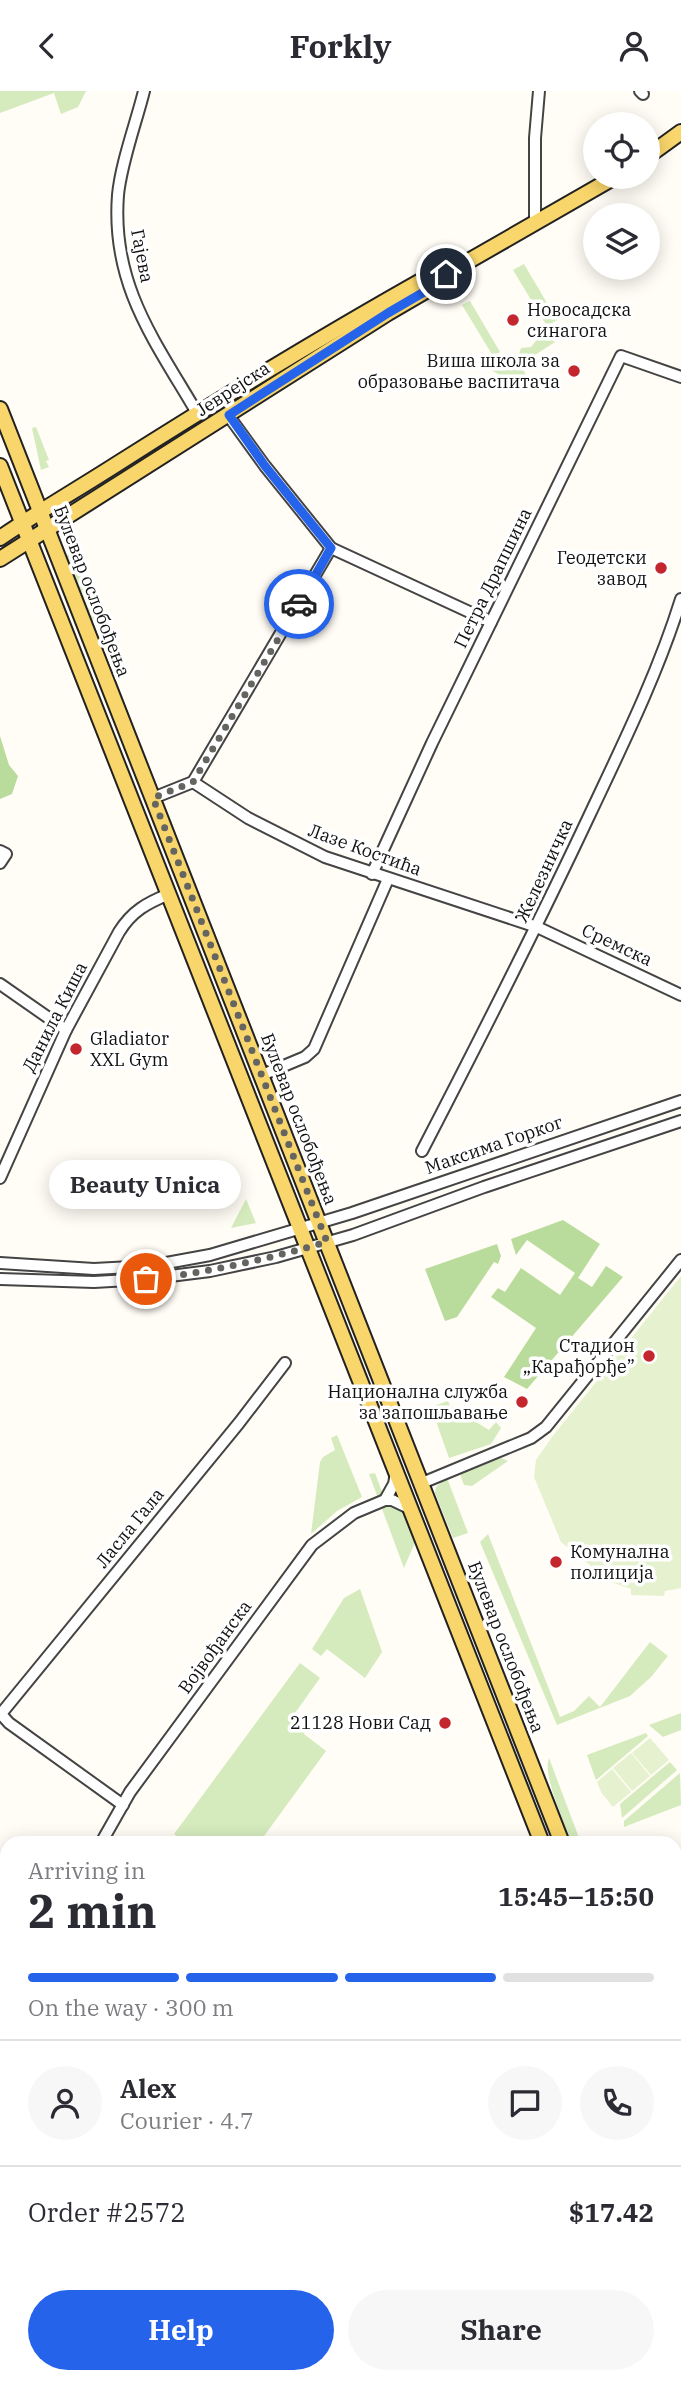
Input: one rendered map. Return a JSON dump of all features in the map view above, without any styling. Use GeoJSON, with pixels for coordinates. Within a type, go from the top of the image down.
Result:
{"type":"FeatureCollection","features":[{"type":"Feature","properties":{"kind":"main road"},"geometry":{"type":"LineString","coordinates":[[660,147],[681,132]]}},
{"type":"Feature","properties":{"kind":"main road","name":"Јеврејска"},"geometry":{"type":"LineString","coordinates":[[0,559],[424,292],[446,274],[595,189]]}},
{"type":"Feature","properties":{"kind":"main road","name":"Јеврејска"},"geometry":{"type":"LineString","coordinates":[[0,538],[31,516],[281,362],[426,278],[446,274]]}},
{"type":"Feature","properties":{"kind":"main road","name":"Булевар ослобођења"},"geometry":{"type":"LineString","coordinates":[[0,409],[31,516],[169,894],[539,1836]]}},
{"type":"Feature","properties":{"kind":"main road","name":"Булевар ослобођења"},"geometry":{"type":"LineString","coordinates":[[0,465],[31,516],[153,798],[559,1836]]}},
{"type":"Feature","properties":{"kind":"street","name":"Гајева"},"geometry":{"type":"LineString","coordinates":[[144,91],[118,194],[118,229],[123,263],[134,300],[150,337],[197,413]]}},
{"type":"Feature","properties":{"kind":"street"},"geometry":{"type":"LineString","coordinates":[[535,224],[535,138],[539,91]]}},
{"type":"Feature","properties":{"kind":"street","name":"Петра Драпшина"},"geometry":{"type":"LineString","coordinates":[[372,874],[621,356],[681,377]]}},
{"type":"Feature","properties":{"kind":"street"},"geometry":{"type":"LineString","coordinates":[[229,415],[265,466],[331,548],[491,622]]}},
{"type":"Feature","properties":{"kind":"street"},"geometry":{"type":"LineString","coordinates":[[153,798],[193,782],[331,548]]}},
{"type":"Feature","properties":{"kind":"street","name":"Железничка"},"geometry":{"type":"LineString","coordinates":[[422,1151],[537,927],[610,772],[679,613],[681,599]]}},
{"type":"Feature","properties":{"kind":"street","name":"Лазе Костића"},"geometry":{"type":"LineString","coordinates":[[193,782],[228,806],[325,857],[537,927]]}},
{"type":"Feature","properties":{"kind":"street"},"geometry":{"type":"LineString","coordinates":[[0,851],[6,854],[0,863]]}},
{"type":"Feature","properties":{"kind":"street"},"geometry":{"type":"LineString","coordinates":[[262,1075],[305,1057],[314,1049],[388,879]]}},
{"type":"Feature","properties":{"kind":"street","name":"Данила Киша"},"geometry":{"type":"LineString","coordinates":[[0,1178],[66,1030],[128,918],[141,906],[169,894]]}},
{"type":"Feature","properties":{"kind":"street","name":"Сремска"},"geometry":{"type":"LineString","coordinates":[[537,927],[681,995]]}},
{"type":"Feature","properties":{"kind":"street"},"geometry":{"type":"LineString","coordinates":[[0,984],[66,1030]]}},
{"type":"Feature","properties":{"kind":"street","name":"Максима Горког"},"geometry":{"type":"LineString","coordinates":[[0,1263],[94,1269],[150,1266],[210,1255],[301,1229],[681,1101]]}},
{"type":"Feature","properties":{"kind":"street","name":"Максима Горког"},"geometry":{"type":"LineString","coordinates":[[0,1279],[94,1282],[179,1276],[239,1265],[353,1235],[484,1187],[681,1121]]}},
{"type":"Feature","properties":{"kind":"street"},"geometry":{"type":"LineString","coordinates":[[422,1483],[531,1438],[546,1427],[681,1261]]}},
{"type":"Feature","properties":{"kind":"street","name":"Ласла Гала"},"geometry":{"type":"LineString","coordinates":[[0,1714],[239,1423],[285,1363]]}},
{"type":"Feature","properties":{"kind":"street"},"geometry":{"type":"LineString","coordinates":[[384,1500],[394,1484],[396,1472]]}},
{"type":"Feature","properties":{"kind":"street"},"geometry":{"type":"LineString","coordinates":[[384,1500],[392,1500],[411,1509]]}},
{"type":"Feature","properties":{"kind":"street","name":"Војвођанска"},"geometry":{"type":"LineString","coordinates":[[105,1836],[123,1805],[312,1545],[354,1513],[384,1500]]}},
{"type":"Feature","properties":{"kind":"street"},"geometry":{"type":"LineString","coordinates":[[0,1714],[123,1805]]}},
{"type":"Feature","properties":{"kind":"green space"},"geometry":{"type":"Polygon","coordinates":[[[0,91],[86,91],[78,107],[61,114],[54,93],[0,113],[0,91]]]}},
{"type":"Feature","properties":{"kind":"green space"},"geometry":{"type":"Polygon","coordinates":[[[524,264],[557,320],[547,326],[513,270],[524,264]]]}},
{"type":"Feature","properties":{"kind":"green space"},"geometry":{"type":"Polygon","coordinates":[[[470,301],[500,352],[493,356],[462,305],[470,301]]]}},
{"type":"Feature","properties":{"kind":"green space"},"geometry":{"type":"Polygon","coordinates":[[[546,336],[555,342],[521,364],[528,380],[522,389],[485,366],[493,361],[497,366],[519,354],[521,348],[531,347],[539,337],[543,340],[546,336]]]}},
{"type":"Feature","properties":{"kind":"green space"},"geometry":{"type":"Polygon","coordinates":[[[36,427],[49,460],[46,461],[49,467],[41,470],[32,428],[36,427]]]}},
{"type":"Feature","properties":{"kind":"green space"},"geometry":{"type":"Polygon","coordinates":[[[72,552],[98,615],[92,622],[67,555],[72,552]]]}},
{"type":"Feature","properties":{"kind":"green space"},"geometry":{"type":"Polygon","coordinates":[[[0,736],[9,765],[18,776],[12,794],[0,799],[0,736]]]}},
{"type":"Feature","properties":{"kind":"green space"},"geometry":{"type":"Polygon","coordinates":[[[246,1199],[256,1223],[231,1228],[246,1199]]]}},
{"type":"Feature","properties":{"kind":"green space"},"geometry":{"type":"Polygon","coordinates":[[[563,1220],[600,1244],[578,1278],[592,1287],[606,1266],[623,1277],[527,1389],[504,1377],[536,1328],[491,1297],[498,1288],[505,1292],[521,1268],[560,1295],[575,1273],[527,1240],[516,1255],[511,1239],[563,1220]]]}},
{"type":"Feature","properties":{"kind":"green space"},"geometry":{"type":"Polygon","coordinates":[[[497,1244],[501,1256],[498,1264],[494,1262],[457,1317],[445,1321],[425,1269],[497,1244]]]}},
{"type":"Feature","properties":{"kind":"green space","name":"Стадион „Карађорђе”"},"geometry":{"type":"Polygon","coordinates":[[[681,1276],[681,1588],[665,1591],[664,1596],[631,1595],[631,1589],[611,1582],[561,1542],[534,1477],[536,1460],[681,1276]]]}},
{"type":"Feature","properties":{"kind":"green space"},"geometry":{"type":"Polygon","coordinates":[[[448,1401],[450,1406],[489,1430],[496,1422],[501,1428],[491,1444],[449,1458],[431,1407],[448,1401]]]}},
{"type":"Feature","properties":{"kind":"green space"},"geometry":{"type":"Polygon","coordinates":[[[337,1435],[362,1497],[337,1511],[311,1534],[320,1462],[335,1450],[331,1438],[337,1435]]]}},
{"type":"Feature","properties":{"kind":"green space"},"geometry":{"type":"Polygon","coordinates":[[[501,1458],[508,1461],[472,1486],[464,1485],[460,1474],[501,1458]]]}},
{"type":"Feature","properties":{"kind":"green space"},"geometry":{"type":"Polygon","coordinates":[[[375,1473],[385,1500],[401,1504],[420,1531],[404,1568],[369,1474],[375,1473]]]}},
{"type":"Feature","properties":{"kind":"green space"},"geometry":{"type":"Polygon","coordinates":[[[447,1478],[468,1533],[453,1538],[435,1493],[436,1487],[447,1478]]]}},
{"type":"Feature","properties":{"kind":"green space"},"geometry":{"type":"Polygon","coordinates":[[[488,1534],[560,1717],[574,1711],[589,1696],[600,1707],[650,1642],[668,1656],[651,1677],[630,1696],[557,1725],[480,1542],[488,1534]]]}},
{"type":"Feature","properties":{"kind":"green space"},"geometry":{"type":"Polygon","coordinates":[[[360,1589],[382,1652],[365,1678],[327,1649],[321,1656],[312,1649],[344,1598],[360,1589]]]}},
{"type":"Feature","properties":{"kind":"green space"},"geometry":{"type":"Polygon","coordinates":[[[300,1663],[320,1678],[290,1720],[326,1751],[264,1836],[174,1834],[300,1663]]]}},
{"type":"Feature","properties":{"kind":"green space"},"geometry":{"type":"Polygon","coordinates":[[[681,1713],[681,1730],[663,1737],[649,1725],[681,1713]]]}},
{"type":"Feature","properties":{"kind":"green space"},"geometry":{"type":"Polygon","coordinates":[[[646,1733],[648,1736],[596,1780],[587,1755],[646,1733]]]}},
{"type":"Feature","properties":{"kind":"green space"},"geometry":{"type":"Polygon","coordinates":[[[650,1738],[669,1760],[651,1775],[632,1753],[650,1738]]]}},
{"type":"Feature","properties":{"kind":"green space"},"geometry":{"type":"Polygon","coordinates":[[[631,1753],[650,1776],[632,1791],[613,1768],[631,1753]]]}},
{"type":"Feature","properties":{"kind":"green space"},"geometry":{"type":"Polygon","coordinates":[[[549,1758],[578,1836],[568,1836],[551,1787],[549,1758]]]}},
{"type":"Feature","properties":{"kind":"green space"},"geometry":{"type":"Polygon","coordinates":[[[670,1762],[677,1770],[622,1818],[620,1804],[670,1762]]]}},
{"type":"Feature","properties":{"kind":"green space"},"geometry":{"type":"Polygon","coordinates":[[[612,1769],[631,1792],[613,1807],[597,1782],[612,1769]]]}},
{"type":"Feature","properties":{"kind":"green space"},"geometry":{"type":"Polygon","coordinates":[[[680,1773],[681,1805],[624,1827],[624,1821],[680,1773]]]}},
{"type":"Feature","properties":{"kind":"way so far"},"geometry":{"type":"LineString","coordinates":[[146,1279],[210,1271],[276,1257],[327,1242],[153,798],[193,782],[299,604]]}},
{"type":"Feature","properties":{"kind":"place","name":"Новосадска синагога"},"geometry":{"type":"Point","coordinates":[513,320]}},
{"type":"Feature","properties":{"kind":"place","name":"Виша школа за образовање васпитача"},"geometry":{"type":"Point","coordinates":[574,371]}},
{"type":"Feature","properties":{"kind":"place","name":"Геодетски завод"},"geometry":{"type":"Point","coordinates":[661,568]}},
{"type":"Feature","properties":{"kind":"place","name":"Gladiator XXL Gym"},"geometry":{"type":"Point","coordinates":[76,1049]}},
{"type":"Feature","properties":{"kind":"place","name":"Beauty Unica"},"geometry":{"type":"Point","coordinates":[146,1279]}},
{"type":"Feature","properties":{"kind":"place","name":"Стадион „Карађорђе”"},"geometry":{"type":"Point","coordinates":[649,1356]}},
{"type":"Feature","properties":{"kind":"place","name":"Национална служба за запошљавање"},"geometry":{"type":"Point","coordinates":[522,1402]}},
{"type":"Feature","properties":{"kind":"place","name":"Комунална полиција"},"geometry":{"type":"Point","coordinates":[556,1562]}},
{"type":"Feature","properties":{"kind":"place","name":"21128 Нови Сад"},"geometry":{"type":"Point","coordinates":[445,1723]}},
{"type":"Feature","properties":{"kind":"route"},"geometry":{"type":"LineString","coordinates":[[299,604],[331,548],[291,500],[229,415],[424,292],[446,274]]}}]}
